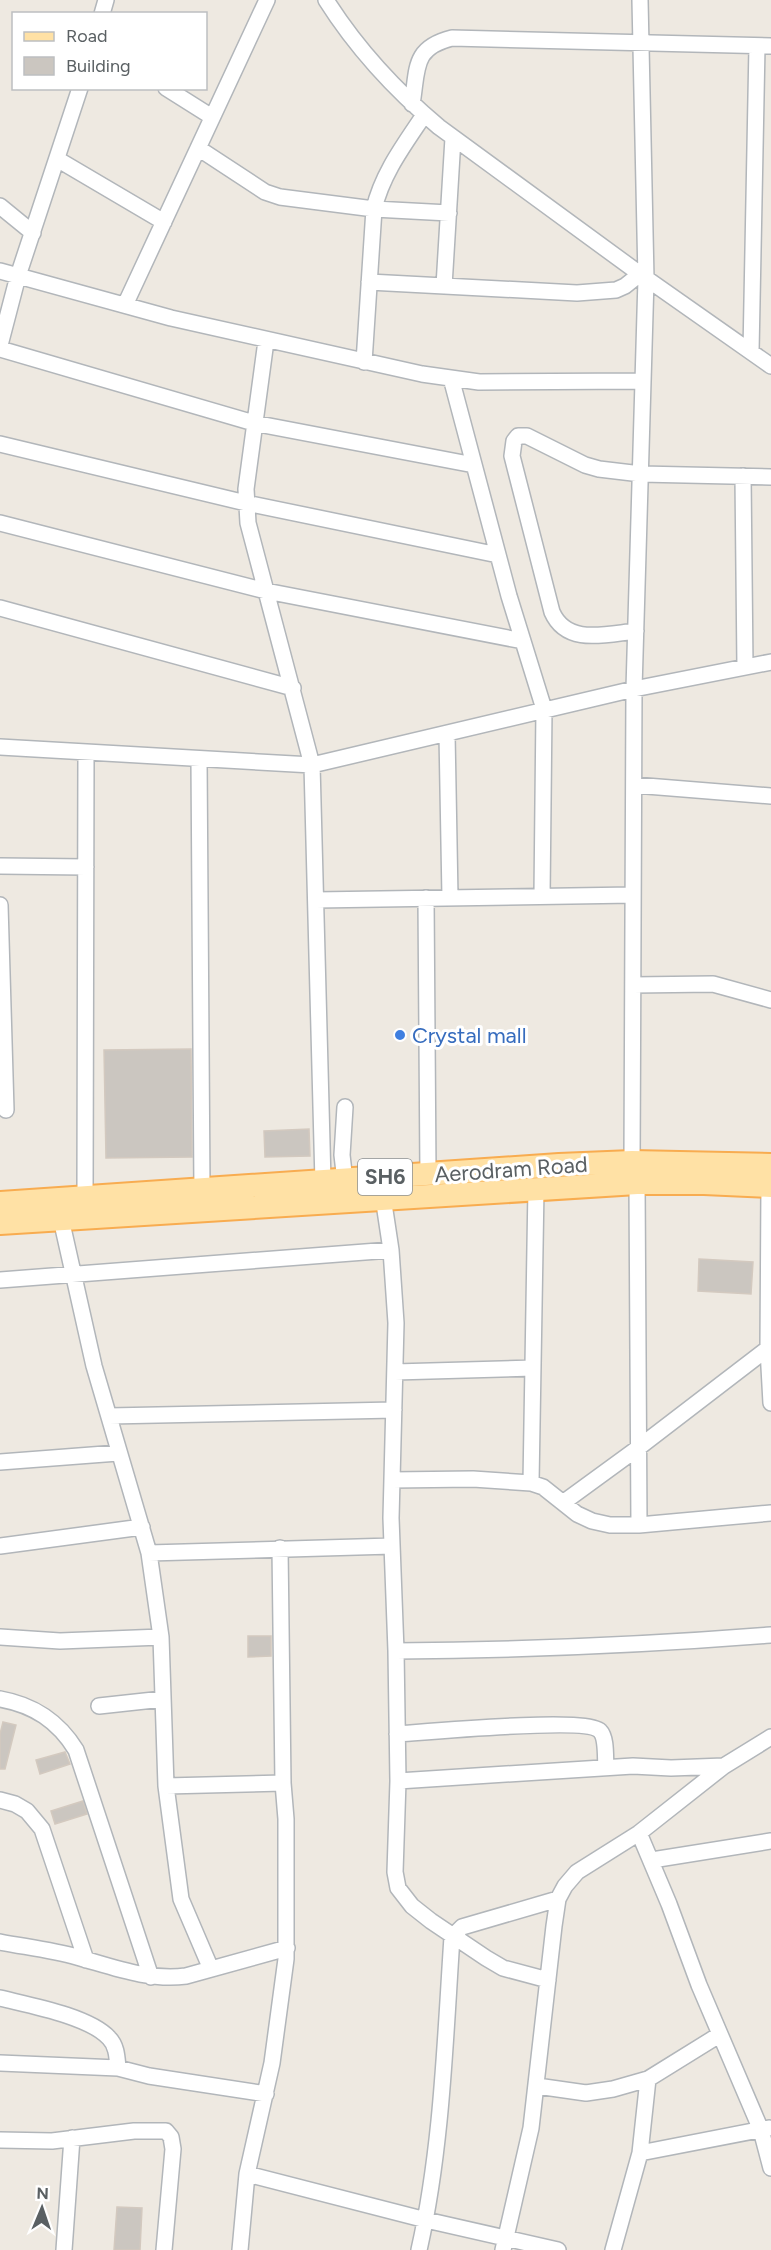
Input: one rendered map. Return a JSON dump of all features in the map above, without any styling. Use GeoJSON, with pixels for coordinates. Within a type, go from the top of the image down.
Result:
{"type":"FeatureCollection","features":[{"type":"Feature","properties":{"kind":"main road","name":"Aerodram Road"},"geometry":{"type":"LineString","coordinates":[[0,1203],[428,1174],[634,1172],[770,1179]]}},
{"type":"Feature","properties":{"kind":"main road","name":"Aerodram Road"},"geometry":{"type":"LineString","coordinates":[[0,1223],[536,1188],[634,1172]]}},
{"type":"Feature","properties":{"kind":"street"},"geometry":{"type":"LineString","coordinates":[[125,305],[267,0]]}},
{"type":"Feature","properties":{"kind":"street"},"geometry":{"type":"LineString","coordinates":[[326,0],[369,61],[424,115],[643,276],[771,366]]}},
{"type":"Feature","properties":{"kind":"street"},"geometry":{"type":"LineString","coordinates":[[639,1525],[633,895],[634,689],[643,381],[640,0]]}},
{"type":"Feature","properties":{"kind":"street"},"geometry":{"type":"LineString","coordinates":[[412,104],[421,56],[429,46],[439,41],[452,39],[764,46],[751,352]]}},
{"type":"Feature","properties":{"kind":"street"},"geometry":{"type":"LineString","coordinates":[[79,90],[3,319],[0,347],[254,423],[474,465]]}},
{"type":"Feature","properties":{"kind":"street"},"geometry":{"type":"LineString","coordinates":[[169,90],[212,117]]}},
{"type":"Feature","properties":{"kind":"street"},"geometry":{"type":"LineString","coordinates":[[364,362],[374,209],[386,174],[424,115]]}},
{"type":"Feature","properties":{"kind":"street"},"geometry":{"type":"LineString","coordinates":[[444,286],[453,138]]}},
{"type":"Feature","properties":{"kind":"street"},"geometry":{"type":"LineString","coordinates":[[198,148],[265,192],[280,197],[374,209],[448,213]]}},
{"type":"Feature","properties":{"kind":"street"},"geometry":{"type":"LineString","coordinates":[[57,159],[164,222]]}},
{"type":"Feature","properties":{"kind":"street"},"geometry":{"type":"LineString","coordinates":[[0,206],[33,233]]}},
{"type":"Feature","properties":{"kind":"street"},"geometry":{"type":"LineString","coordinates":[[0,271],[266,341],[451,378],[479,382],[534,383],[643,381]]}},
{"type":"Feature","properties":{"kind":"street"},"geometry":{"type":"LineString","coordinates":[[369,282],[577,293],[602,292],[625,286],[643,276]]}},
{"type":"Feature","properties":{"kind":"street"},"geometry":{"type":"LineString","coordinates":[[266,341],[254,423],[246,503],[248,523],[312,765],[323,1182]]}},
{"type":"Feature","properties":{"kind":"street"},"geometry":{"type":"LineString","coordinates":[[451,378],[498,555],[544,709],[542,896]]}},
{"type":"Feature","properties":{"kind":"street"},"geometry":{"type":"LineString","coordinates":[[636,631],[590,636],[573,634],[557,623],[552,612],[512,456],[514,441],[518,436],[527,436],[585,465],[599,469],[640,474],[771,477]]}},
{"type":"Feature","properties":{"kind":"street"},"geometry":{"type":"LineString","coordinates":[[0,444],[246,503],[498,555]]}},
{"type":"Feature","properties":{"kind":"street"},"geometry":{"type":"LineString","coordinates":[[743,476],[745,667]]}},
{"type":"Feature","properties":{"kind":"street"},"geometry":{"type":"LineString","coordinates":[[0,524],[266,591],[523,641]]}},
{"type":"Feature","properties":{"kind":"street"},"geometry":{"type":"LineString","coordinates":[[0,608],[293,688]]}},
{"type":"Feature","properties":{"kind":"street"},"geometry":{"type":"LineString","coordinates":[[0,747],[312,765],[544,709],[771,662]]}},
{"type":"Feature","properties":{"kind":"street"},"geometry":{"type":"LineString","coordinates":[[447,734],[450,897]]}},
{"type":"Feature","properties":{"kind":"street"},"geometry":{"type":"LineString","coordinates":[[85,1198],[86,752]]}},
{"type":"Feature","properties":{"kind":"street"},"geometry":{"type":"LineString","coordinates":[[199,759],[202,1190]]}},
{"type":"Feature","properties":{"kind":"street"},"geometry":{"type":"LineString","coordinates":[[634,785],[771,795]]}},
{"type":"Feature","properties":{"kind":"street"},"geometry":{"type":"LineString","coordinates":[[0,867],[86,867]]}},
{"type":"Feature","properties":{"kind":"street"},"geometry":{"type":"LineString","coordinates":[[316,900],[633,895]]}},
{"type":"Feature","properties":{"kind":"street"},"geometry":{"type":"LineString","coordinates":[[426,898],[428,1174]]}},
{"type":"Feature","properties":{"kind":"street"},"geometry":{"type":"LineString","coordinates":[[0,905],[6,1110]]}},
{"type":"Feature","properties":{"kind":"street"},"geometry":{"type":"LineString","coordinates":[[633,985],[714,984],[771,1000]]}},
{"type":"Feature","properties":{"kind":"street"},"geometry":{"type":"LineString","coordinates":[[345,1107],[342,1155],[345,1181]]}},
{"type":"Feature","properties":{"kind":"street"},"geometry":{"type":"LineString","coordinates":[[770,1179],[771,1403]]}},
{"type":"Feature","properties":{"kind":"street"},"geometry":{"type":"LineString","coordinates":[[531,1482],[536,1188]]}},
{"type":"Feature","properties":{"kind":"street"},"geometry":{"type":"LineString","coordinates":[[383,1197],[391,1250],[396,1323],[392,1546],[398,1781],[395,1872],[398,1888],[412,1906],[452,1936],[503,1968],[548,1980]]}},
{"type":"Feature","properties":{"kind":"street"},"geometry":{"type":"LineString","coordinates":[[61,1219],[94,1366],[149,1553],[161,1637],[166,1785],[181,1899],[211,1969]]}},
{"type":"Feature","properties":{"kind":"street"},"geometry":{"type":"LineString","coordinates":[[0,1280],[391,1250]]}},
{"type":"Feature","properties":{"kind":"street"},"geometry":{"type":"LineString","coordinates":[[564,1502],[769,1347]]}},
{"type":"Feature","properties":{"kind":"street"},"geometry":{"type":"LineString","coordinates":[[395,1372],[533,1368]]}},
{"type":"Feature","properties":{"kind":"street"},"geometry":{"type":"LineString","coordinates":[[109,1416],[394,1410]]}},
{"type":"Feature","properties":{"kind":"street"},"geometry":{"type":"LineString","coordinates":[[0,1462],[118,1453]]}},
{"type":"Feature","properties":{"kind":"street"},"geometry":{"type":"LineString","coordinates":[[392,1480],[473,1479],[531,1482],[543,1487],[578,1514],[592,1521],[610,1525],[639,1525],[771,1513]]}},
{"type":"Feature","properties":{"kind":"street"},"geometry":{"type":"LineString","coordinates":[[0,1546],[142,1527]]}},
{"type":"Feature","properties":{"kind":"street"},"geometry":{"type":"LineString","coordinates":[[149,1553],[392,1546]]}},
{"type":"Feature","properties":{"kind":"street"},"geometry":{"type":"LineString","coordinates":[[240,2250],[247,2174],[274,2051],[287,1948],[280,1548]]}},
{"type":"Feature","properties":{"kind":"street"},"geometry":{"type":"LineString","coordinates":[[396,1651],[659,1643],[771,1635]]}},
{"type":"Feature","properties":{"kind":"street"},"geometry":{"type":"LineString","coordinates":[[0,1637],[60,1641],[161,1637]]}},
{"type":"Feature","properties":{"kind":"street"},"geometry":{"type":"LineString","coordinates":[[0,1699],[38,1711],[56,1723],[76,1750],[151,1977]]}},
{"type":"Feature","properties":{"kind":"street"},"geometry":{"type":"LineString","coordinates":[[99,1706],[163,1699]]}},
{"type":"Feature","properties":{"kind":"street"},"geometry":{"type":"LineString","coordinates":[[397,1734],[529,1726],[590,1726],[600,1731],[603,1737],[606,1768]]}},
{"type":"Feature","properties":{"kind":"street"},"geometry":{"type":"LineString","coordinates":[[505,2244],[527,2150],[537,2086],[558,1899],[577,1872],[639,1833],[724,1766],[771,1737]]}},
{"type":"Feature","properties":{"kind":"street"},"geometry":{"type":"LineString","coordinates":[[398,1781],[606,1768],[724,1766]]}},
{"type":"Feature","properties":{"kind":"street"},"geometry":{"type":"LineString","coordinates":[[166,1785],[283,1783]]}},
{"type":"Feature","properties":{"kind":"street"},"geometry":{"type":"LineString","coordinates":[[0,1800],[15,1804],[27,1811],[42,1829],[86,1960]]}},
{"type":"Feature","properties":{"kind":"street"},"geometry":{"type":"LineString","coordinates":[[639,1833],[652,1860],[720,2035],[766,2129],[771,2168]]}},
{"type":"Feature","properties":{"kind":"street"},"geometry":{"type":"LineString","coordinates":[[652,1860],[771,1841]]}},
{"type":"Feature","properties":{"kind":"street"},"geometry":{"type":"LineString","coordinates":[[419,2250],[426,2220],[436,2149],[452,1936],[462,1928],[558,1899]]}},
{"type":"Feature","properties":{"kind":"street"},"geometry":{"type":"LineString","coordinates":[[0,1942],[86,1960],[151,1977],[186,1976],[287,1948]]}},
{"type":"Feature","properties":{"kind":"street"},"geometry":{"type":"LineString","coordinates":[[0,1998],[48,2009],[93,2026],[110,2038],[116,2050],[118,2068]]}},
{"type":"Feature","properties":{"kind":"street"},"geometry":{"type":"LineString","coordinates":[[537,2086],[586,2093],[613,2089],[648,2079],[720,2035]]}},
{"type":"Feature","properties":{"kind":"street"},"geometry":{"type":"LineString","coordinates":[[0,2064],[118,2068],[149,2076],[266,2094]]}},
{"type":"Feature","properties":{"kind":"street"},"geometry":{"type":"LineString","coordinates":[[613,2250],[640,2153],[648,2079]]}},
{"type":"Feature","properties":{"kind":"street"},"geometry":{"type":"LineString","coordinates":[[640,2153],[766,2129]]}},
{"type":"Feature","properties":{"kind":"street"},"geometry":{"type":"LineString","coordinates":[[0,2140],[52,2141],[166,2131],[171,2136],[173,2149],[164,2250]]}},
{"type":"Feature","properties":{"kind":"street"},"geometry":{"type":"LineString","coordinates":[[64,2250],[72,2139]]}},
{"type":"Feature","properties":{"kind":"street"},"geometry":{"type":"LineString","coordinates":[[247,2174],[426,2220],[505,2244],[558,2250]]}},
{"type":"Feature","properties":{"kind":"building"},"geometry":{"type":"Polygon","coordinates":[[[191,1049],[192,1157],[106,1158],[104,1050],[191,1049]]]}},
{"type":"Feature","properties":{"kind":"building"},"geometry":{"type":"Polygon","coordinates":[[[309,1129],[310,1156],[265,1157],[264,1131],[309,1129]]]}},
{"type":"Feature","properties":{"kind":"building"},"geometry":{"type":"Polygon","coordinates":[[[699,1259],[753,1262],[751,1294],[698,1291],[699,1259]]]}},
{"type":"Feature","properties":{"kind":"building"},"geometry":{"type":"Polygon","coordinates":[[[248,1636],[271,1636],[271,1656],[248,1657],[248,1636]]]}},
{"type":"Feature","properties":{"kind":"building"},"geometry":{"type":"Polygon","coordinates":[[[3,1722],[16,1725],[5,1769],[0,1769],[0,1734],[3,1722]]]}},
{"type":"Feature","properties":{"kind":"building"},"geometry":{"type":"Polygon","coordinates":[[[65,1752],[70,1764],[40,1774],[36,1760],[65,1752]]]}},
{"type":"Feature","properties":{"kind":"building"},"geometry":{"type":"Polygon","coordinates":[[[83,1801],[87,1814],[55,1824],[51,1811],[83,1801]]]}},
{"type":"Feature","properties":{"kind":"building"},"geometry":{"type":"Polygon","coordinates":[[[117,2207],[142,2208],[140,2250],[114,2250],[117,2207]]]}},
{"type":"Feature","properties":{"kind":"place","name":"Crystal mall"},"geometry":{"type":"Point","coordinates":[400,1035]}}]}
